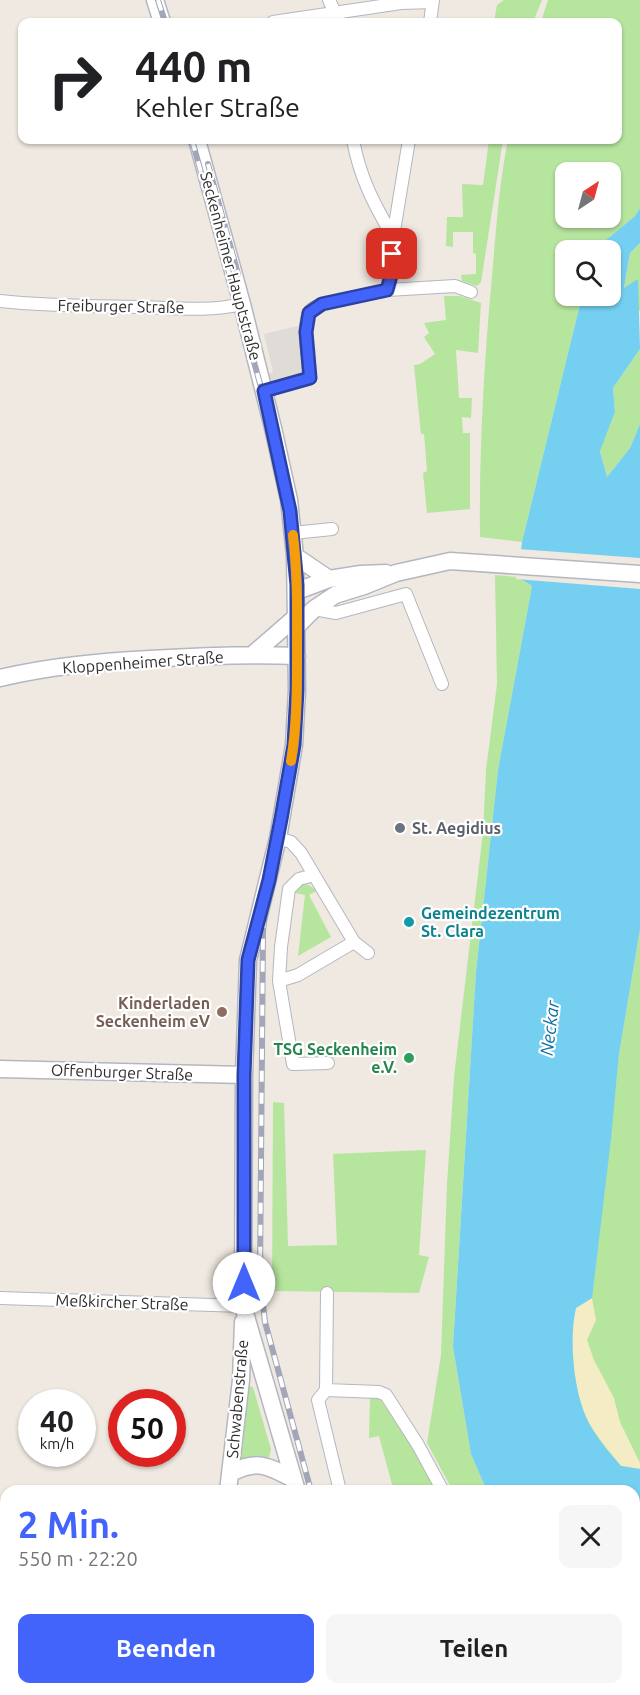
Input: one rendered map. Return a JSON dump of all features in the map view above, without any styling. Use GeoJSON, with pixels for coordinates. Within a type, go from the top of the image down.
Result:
{"type":"FeatureCollection","features":[{"type":"Feature","properties":{"kind":"main road"},"geometry":{"type":"LineString","coordinates":[[155,0],[161,18]]}},
{"type":"Feature","properties":{"kind":"main road","name":"Seckenheimer Hauptstraße"},"geometry":{"type":"LineString","coordinates":[[198,144],[264,391],[289,500],[295,556],[298,620],[294,745],[269,880],[248,960],[244,1075],[243,1306],[295,1485]]}},
{"type":"Feature","properties":{"kind":"main road"},"geometry":{"type":"LineString","coordinates":[[295,556],[332,587]]}},
{"type":"Feature","properties":{"kind":"main road"},"geometry":{"type":"LineString","coordinates":[[252,655],[314,609],[332,587],[361,574],[396,573],[462,560],[632,573]]}},
{"type":"Feature","properties":{"kind":"main road"},"geometry":{"type":"LineString","coordinates":[[297,584],[332,587]]}},
{"type":"Feature","properties":{"kind":"main road","name":"Kloppenheimer Straße"},"geometry":{"type":"LineString","coordinates":[[0,678],[71,664],[252,655],[297,656]]}},
{"type":"Feature","properties":{"kind":"main road","name":"Offenburger Straße"},"geometry":{"type":"LineString","coordinates":[[0,1069],[244,1075]]}},
{"type":"Feature","properties":{"kind":"main road","name":"Schwabenstraße"},"geometry":{"type":"LineString","coordinates":[[229,1485],[241,1380],[243,1306]]}},
{"type":"Feature","properties":{"kind":"main road"},"geometry":{"type":"LineString","coordinates":[[231,1473],[254,1464],[267,1466],[295,1485]]}},
{"type":"Feature","properties":{"kind":"street"},"geometry":{"type":"LineString","coordinates":[[329,0],[337,18],[401,3],[432,1],[430,18]]}},
{"type":"Feature","properties":{"kind":"street"},"geometry":{"type":"LineString","coordinates":[[354,144],[358,165],[369,196],[393,237]]}},
{"type":"Feature","properties":{"kind":"street"},"geometry":{"type":"LineString","coordinates":[[387,290],[392,272],[393,237],[409,144]]}},
{"type":"Feature","properties":{"kind":"street"},"geometry":{"type":"LineString","coordinates":[[264,391],[310,378],[306,332],[308,317],[312,309],[322,304],[387,290],[455,286],[471,292]]}},
{"type":"Feature","properties":{"kind":"street","name":"Freiburger Straße"},"geometry":{"type":"LineString","coordinates":[[0,301],[27,304],[226,308],[242,304]]}},
{"type":"Feature","properties":{"kind":"street"},"geometry":{"type":"LineString","coordinates":[[292,533],[332,529]]}},
{"type":"Feature","properties":{"kind":"street"},"geometry":{"type":"LineString","coordinates":[[332,587],[341,604],[352,610]]}},
{"type":"Feature","properties":{"kind":"street"},"geometry":{"type":"LineString","coordinates":[[314,609],[336,613],[406,594],[442,684]]}},
{"type":"Feature","properties":{"kind":"street"},"geometry":{"type":"LineString","coordinates":[[278,837],[291,842],[301,853],[354,942],[368,953]]}},
{"type":"Feature","properties":{"kind":"street"},"geometry":{"type":"LineString","coordinates":[[314,875],[299,879],[289,889],[279,981],[294,1064],[328,1063]]}},
{"type":"Feature","properties":{"kind":"street"},"geometry":{"type":"LineString","coordinates":[[269,880],[289,889]]}},
{"type":"Feature","properties":{"kind":"street"},"geometry":{"type":"LineString","coordinates":[[279,981],[297,975],[354,942]]}},
{"type":"Feature","properties":{"kind":"street"},"geometry":{"type":"LineString","coordinates":[[327,1293],[326,1390],[318,1400],[339,1485]]}},
{"type":"Feature","properties":{"kind":"street","name":"Meßkircher Straße"},"geometry":{"type":"LineString","coordinates":[[0,1298],[243,1306]]}},
{"type":"Feature","properties":{"kind":"street"},"geometry":{"type":"LineString","coordinates":[[326,1390],[379,1392],[386,1395],[418,1445],[440,1485]]}},
{"type":"Feature","properties":{"kind":"green space"},"geometry":{"type":"Polygon","coordinates":[[[504,0],[542,0],[535,18],[495,18],[497,5],[504,0]]]}},
{"type":"Feature","properties":{"kind":"green space"},"geometry":{"type":"Polygon","coordinates":[[[548,0],[640,0],[640,208],[635,216],[621,228],[621,162],[555,162],[555,228],[621,228],[606,240],[555,240],[555,306],[580,306],[522,542],[480,537],[481,439],[498,208],[507,144],[622,144],[622,18],[542,18],[548,0]]]}},
{"type":"Feature","properties":{"kind":"green space"},"geometry":{"type":"Polygon","coordinates":[[[488,144],[502,144],[481,282],[477,286],[462,281],[461,275],[476,274],[473,232],[453,232],[453,247],[446,246],[447,217],[463,217],[462,184],[483,185],[488,144]]]}},
{"type":"Feature","properties":{"kind":"green space"},"geometry":{"type":"Polygon","coordinates":[[[640,243],[640,311],[638,310],[638,280],[624,289],[630,253],[640,243]]]}},
{"type":"Feature","properties":{"kind":"green space"},"geometry":{"type":"Polygon","coordinates":[[[444,296],[460,296],[481,303],[478,353],[456,350],[459,398],[472,398],[471,418],[462,417],[463,433],[470,433],[470,509],[427,513],[423,473],[427,471],[424,434],[421,434],[414,365],[420,364],[435,354],[424,337],[429,333],[424,323],[446,320],[444,296]]]}},
{"type":"Feature","properties":{"kind":"green space"},"geometry":{"type":"Polygon","coordinates":[[[640,349],[640,424],[630,448],[607,477],[600,450],[615,412],[613,388],[640,349]]]}},
{"type":"Feature","properties":{"kind":"green space"},"geometry":{"type":"Polygon","coordinates":[[[495,575],[518,577],[532,586],[498,770],[476,972],[453,1347],[471,1454],[484,1485],[450,1485],[427,1443],[441,1355],[447,1184],[454,1077],[483,832],[486,770],[497,684],[495,575]]]}},
{"type":"Feature","properties":{"kind":"green space"},"geometry":{"type":"Polygon","coordinates":[[[304,884],[317,891],[309,895],[331,937],[298,956],[305,895],[295,893],[304,884]]]}},
{"type":"Feature","properties":{"kind":"green space"},"geometry":{"type":"Polygon","coordinates":[[[640,929],[640,1485],[616,1485],[556,1465],[614,1104],[619,1054],[640,929]]]}},
{"type":"Feature","properties":{"kind":"green space"},"geometry":{"type":"Polygon","coordinates":[[[273,1102],[284,1103],[288,1246],[337,1245],[333,1154],[426,1150],[419,1255],[429,1257],[419,1293],[272,1291],[273,1102]]]}},
{"type":"Feature","properties":{"kind":"green space"},"geometry":{"type":"Polygon","coordinates":[[[246,1385],[253,1387],[271,1449],[269,1458],[249,1457],[239,1461],[246,1385]]]}},
{"type":"Feature","properties":{"kind":"green space"},"geometry":{"type":"Polygon","coordinates":[[[378,1396],[413,1448],[433,1485],[392,1485],[379,1436],[369,1438],[370,1397],[378,1396]]]}},
{"type":"Feature","properties":{"kind":"sand"},"geometry":{"type":"Polygon","coordinates":[[[592,1298],[596,1320],[587,1340],[594,1360],[614,1398],[620,1422],[640,1463],[640,1469],[621,1466],[602,1443],[586,1417],[578,1392],[573,1348],[574,1320],[576,1308],[592,1298]]]}},
{"type":"Feature","properties":{"kind":"shaded area"},"geometry":{"type":"Polygon","coordinates":[[[301,325],[303,374],[272,383],[269,381],[268,374],[273,372],[264,334],[301,325]]]}},
{"type":"Feature","properties":{"kind":"water","name":"Neckar"},"geometry":{"type":"Polygon","coordinates":[[[640,208],[640,243],[630,253],[624,288],[638,279],[640,349],[613,388],[615,412],[600,451],[607,477],[630,448],[640,424],[640,929],[619,1054],[592,1298],[576,1308],[573,1348],[575,1378],[589,1424],[621,1466],[640,1469],[640,1485],[484,1485],[471,1454],[453,1347],[476,972],[498,770],[532,586],[518,577],[522,542],[580,306],[621,306],[621,240],[606,240],[635,216],[640,208]]]}},
{"type":"Feature","properties":{"kind":"pier"},"geometry":{"type":"Polygon","coordinates":[[[518,549],[640,558],[640,589],[516,579],[518,549]]]}},
{"type":"Feature","properties":{"kind":"railway"},"geometry":{"type":"LineString","coordinates":[[158,0],[164,18]]}},
{"type":"Feature","properties":{"kind":"railway"},"geometry":{"type":"LineString","coordinates":[[193,144],[266,405],[293,546],[296,644],[293,720],[289,764],[268,881],[263,931],[260,1279],[265,1322],[309,1485]]}},
{"type":"Feature","properties":{"kind":"railway"},"geometry":{"type":"LineString","coordinates":[[208,164],[238,274]]}},
{"type":"Feature","properties":{"kind":"slow traffic"},"geometry":{"type":"LineString","coordinates":[[291,761],[297,705],[298,625],[293,535]]}},
{"type":"Feature","properties":{"kind":"place","name":"St. Aegidius"},"geometry":{"type":"Point","coordinates":[400,828]}},
{"type":"Feature","properties":{"kind":"place","name":"Gemeindezentrum St. Clara"},"geometry":{"type":"Point","coordinates":[409,922]}},
{"type":"Feature","properties":{"kind":"place","name":"Kinderladen Seckenheim eV"},"geometry":{"type":"Point","coordinates":[222,1012]}},
{"type":"Feature","properties":{"kind":"place","name":"TSG Seckenheim e.V."},"geometry":{"type":"Point","coordinates":[409,1058]}},
{"type":"Feature","properties":{"kind":"route"},"geometry":{"type":"LineString","coordinates":[[244,1283],[244,1075],[248,960],[269,880],[281,819],[294,745],[297,690],[297,585],[289,500],[264,391],[310,378],[306,332],[309,313],[322,304],[387,290],[392,272],[392,254]]}}]}
